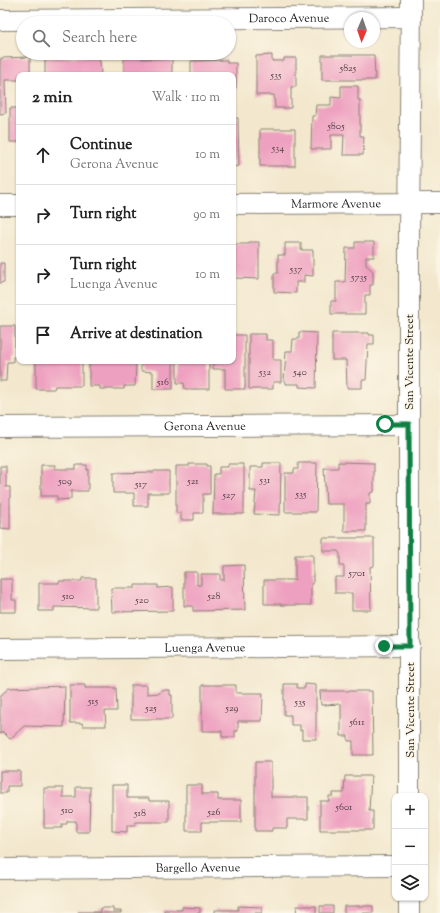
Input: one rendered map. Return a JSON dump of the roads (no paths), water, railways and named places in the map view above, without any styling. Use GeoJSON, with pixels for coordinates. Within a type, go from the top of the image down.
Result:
{"type":"FeatureCollection","features":[{"type":"Feature","properties":{"kind":"street","name":"Daroco Avenue"},"geometry":{"type":"LineString","coordinates":[[149,16],[411,9]]}},
{"type":"Feature","properties":{"kind":"street","name":"San Vicente Street"},"geometry":{"type":"LineString","coordinates":[[409,793],[411,9]]}},
{"type":"Feature","properties":{"kind":"street","name":"Daroco Avenue"},"geometry":{"type":"LineString","coordinates":[[0,20],[16,20]]}},
{"type":"Feature","properties":{"kind":"street","name":"Marmore Avenue"},"geometry":{"type":"LineString","coordinates":[[236,204],[440,204]]}},
{"type":"Feature","properties":{"kind":"street"},"geometry":{"type":"LineString","coordinates":[[0,205],[16,205]]}},
{"type":"Feature","properties":{"kind":"street","name":"Gerona Avenue"},"geometry":{"type":"LineString","coordinates":[[0,427],[409,424]]}},
{"type":"Feature","properties":{"kind":"street","name":"Luenga Avenue"},"geometry":{"type":"LineString","coordinates":[[0,649],[410,646]]}},
{"type":"Feature","properties":{"kind":"street","name":"Bargello Avenue"},"geometry":{"type":"LineString","coordinates":[[0,869],[392,866]]}},
{"type":"Feature","properties":{"kind":"street"},"geometry":{"type":"LineString","coordinates":[[409,901],[409,913]]}}]}
